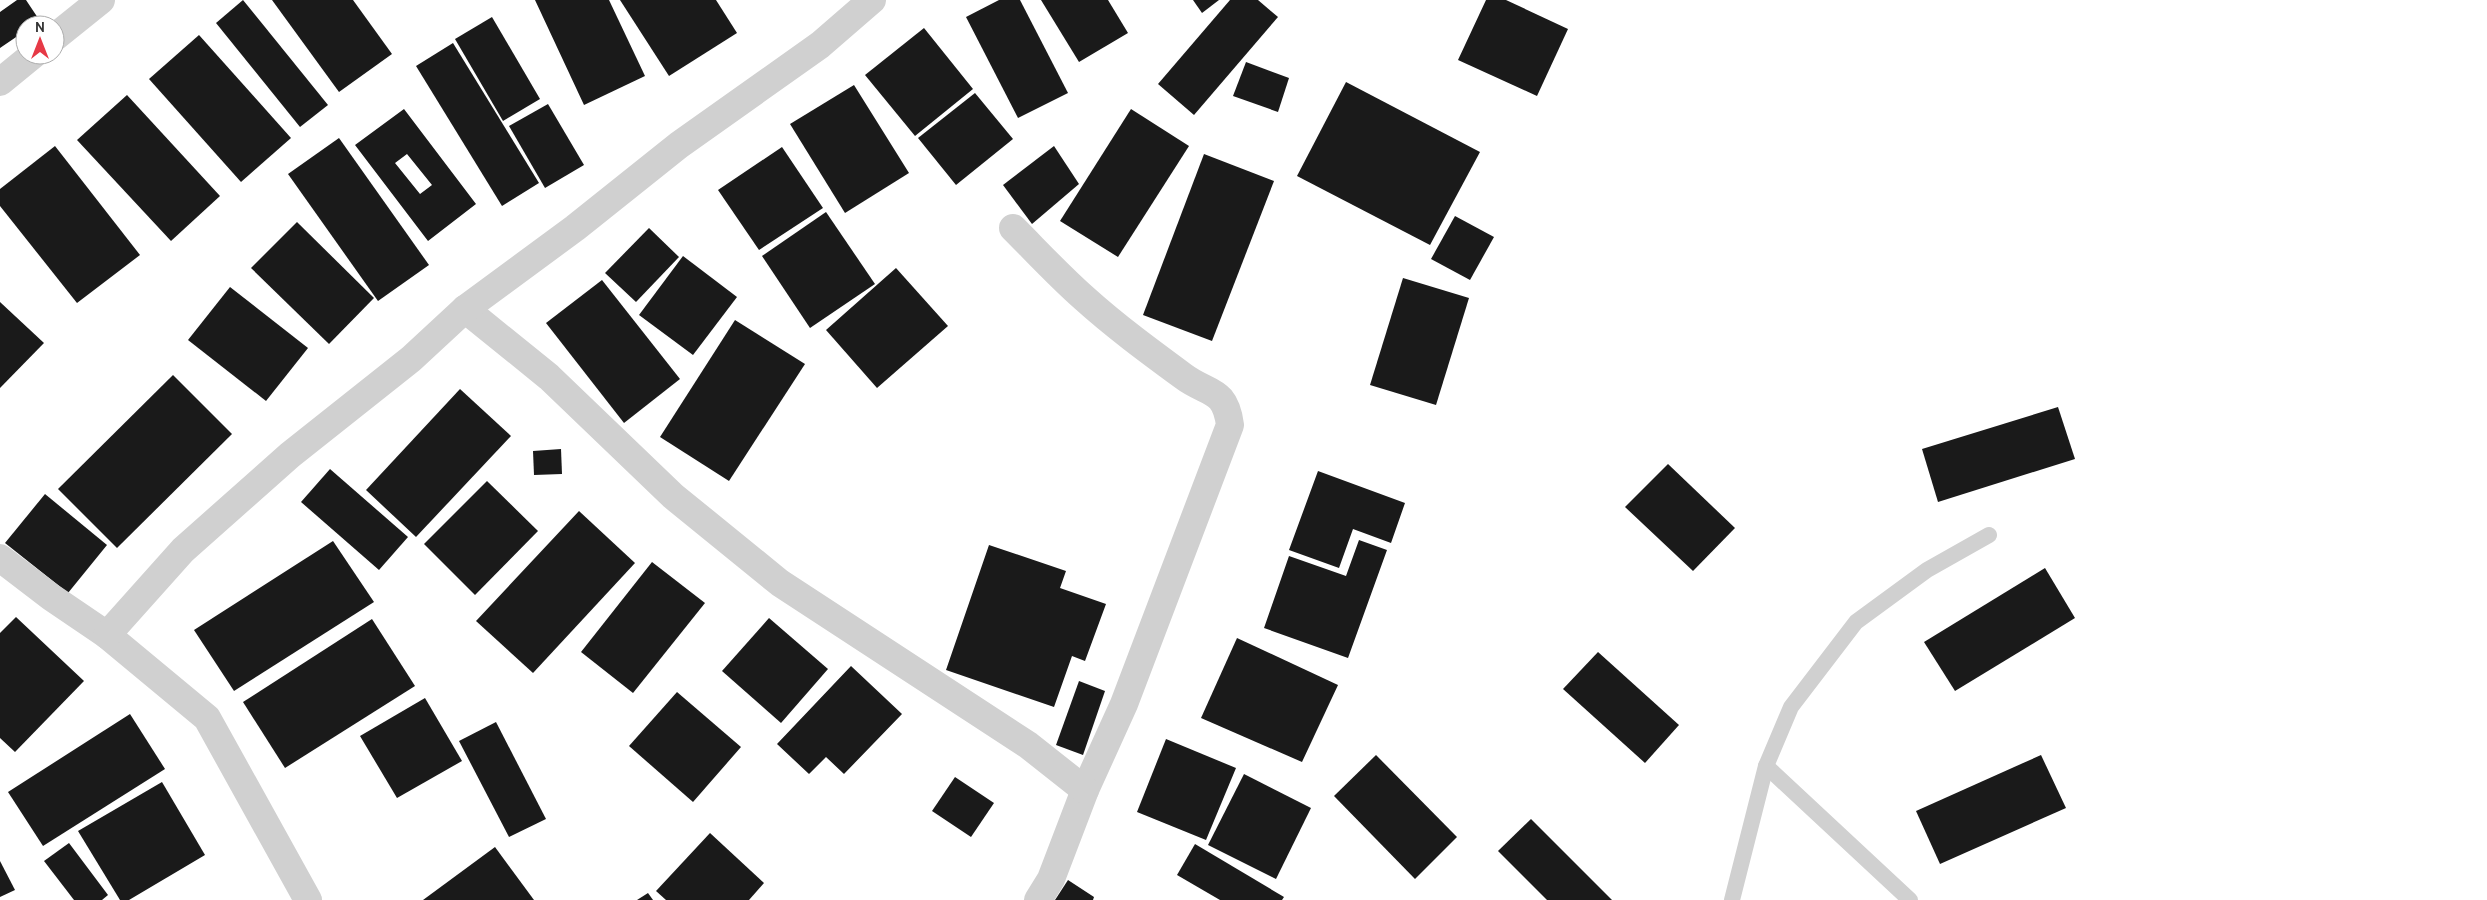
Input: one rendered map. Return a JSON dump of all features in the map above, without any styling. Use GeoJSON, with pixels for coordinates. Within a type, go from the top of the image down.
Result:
{"type":"FeatureCollection","features":[{"type":"Feature","properties":{"kind":"street"},"geometry":{"type":"LineString","coordinates":[[65,29],[101,0]]}},
{"type":"Feature","properties":{"kind":"street"},"geometry":{"type":"LineString","coordinates":[[107,635],[183,550],[290,455],[410,359],[465,309],[575,228],[679,145],[820,45],[872,0]]}},
{"type":"Feature","properties":{"kind":"street"},"geometry":{"type":"LineString","coordinates":[[0,82],[21,65]]}},
{"type":"Feature","properties":{"kind":"street"},"geometry":{"type":"LineString","coordinates":[[1013,228],[1090,304],[1187,379],[1215,392],[1228,409],[1230,425],[1124,704],[1084,790],[1051,879],[1038,900]]}},
{"type":"Feature","properties":{"kind":"street"},"geometry":{"type":"LineString","coordinates":[[465,309],[549,378],[673,496],[780,583],[1028,745],[1084,790]]}},
{"type":"Feature","properties":{"kind":"street"},"geometry":{"type":"LineString","coordinates":[[0,558],[51,597],[107,635],[207,718],[308,900]]}},
{"type":"Feature","properties":{"kind":"lane"},"geometry":{"type":"LineString","coordinates":[[1732,900],[1766,766],[1792,707],[1856,622],[1926,570],[1989,535]]}},
{"type":"Feature","properties":{"kind":"lane"},"geometry":{"type":"LineString","coordinates":[[1766,766],[1910,900]]}},
{"type":"Feature","properties":{"kind":"building"},"geometry":{"type":"Polygon","coordinates":[[[17,0],[26,0],[36,15],[15,15],[15,38],[0,48],[0,12],[17,0]]]}},
{"type":"Feature","properties":{"kind":"building"},"geometry":{"type":"Polygon","coordinates":[[[243,0],[328,105],[300,127],[216,23],[243,0]]]}},
{"type":"Feature","properties":{"kind":"building"},"geometry":{"type":"Polygon","coordinates":[[[272,0],[353,0],[392,54],[339,92],[272,0]]]}},
{"type":"Feature","properties":{"kind":"building"},"geometry":{"type":"Polygon","coordinates":[[[535,0],[609,0],[645,76],[584,105],[535,0]]]}},
{"type":"Feature","properties":{"kind":"building"},"geometry":{"type":"Polygon","coordinates":[[[620,0],[716,0],[737,33],[669,76],[620,0]]]}},
{"type":"Feature","properties":{"kind":"building"},"geometry":{"type":"Polygon","coordinates":[[[999,0],[1020,0],[1068,93],[1018,118],[966,17],[999,0]]]}},
{"type":"Feature","properties":{"kind":"building"},"geometry":{"type":"Polygon","coordinates":[[[1041,0],[1108,0],[1128,33],[1079,62],[1041,0]]]}},
{"type":"Feature","properties":{"kind":"building"},"geometry":{"type":"Polygon","coordinates":[[[1193,0],[1219,0],[1202,13],[1193,0]]]}},
{"type":"Feature","properties":{"kind":"building"},"geometry":{"type":"Polygon","coordinates":[[[1230,0],[1258,0],[1278,17],[1194,115],[1158,84],[1230,0]]]}},
{"type":"Feature","properties":{"kind":"building"},"geometry":{"type":"Polygon","coordinates":[[[1486,0],[1506,0],[1568,29],[1537,96],[1458,60],[1486,0]]]}},
{"type":"Feature","properties":{"kind":"building"},"geometry":{"type":"Polygon","coordinates":[[[492,17],[540,99],[503,121],[455,39],[492,17]]]}},
{"type":"Feature","properties":{"kind":"building"},"geometry":{"type":"Polygon","coordinates":[[[924,28],[973,89],[915,136],[865,75],[924,28]]]}},
{"type":"Feature","properties":{"kind":"building"},"geometry":{"type":"Polygon","coordinates":[[[199,35],[291,138],[241,182],[149,79],[199,35]]]}},
{"type":"Feature","properties":{"kind":"building"},"geometry":{"type":"Polygon","coordinates":[[[453,43],[539,183],[502,206],[416,66],[453,43]]]}},
{"type":"Feature","properties":{"kind":"building"},"geometry":{"type":"Polygon","coordinates":[[[1246,62],[1289,78],[1278,112],[1233,96],[1246,62]]]}},
{"type":"Feature","properties":{"kind":"building"},"geometry":{"type":"Polygon","coordinates":[[[1346,82],[1480,152],[1430,245],[1297,176],[1346,82]]]}},
{"type":"Feature","properties":{"kind":"building"},"geometry":{"type":"Polygon","coordinates":[[[854,85],[909,173],[845,213],[790,124],[854,85]]]}},
{"type":"Feature","properties":{"kind":"building"},"geometry":{"type":"Polygon","coordinates":[[[975,93],[1013,139],[956,185],[918,138],[975,93]]]}},
{"type":"Feature","properties":{"kind":"building"},"geometry":{"type":"Polygon","coordinates":[[[127,95],[220,196],[171,241],[77,140],[127,95]]]}},
{"type":"Feature","properties":{"kind":"building"},"geometry":{"type":"Polygon","coordinates":[[[548,104],[584,165],[545,188],[509,126],[548,104]]]}},
{"type":"Feature","properties":{"kind":"building"},"geometry":{"type":"Polygon","coordinates":[[[404,109],[476,204],[428,241],[355,145],[404,109]],[[407,154],[395,163],[420,194],[432,185],[407,154]]]}},
{"type":"Feature","properties":{"kind":"building"},"geometry":{"type":"Polygon","coordinates":[[[1131,109],[1189,146],[1118,257],[1060,221],[1131,109]]]}},
{"type":"Feature","properties":{"kind":"building"},"geometry":{"type":"Polygon","coordinates":[[[339,138],[429,265],[378,301],[288,174],[339,138]]]}},
{"type":"Feature","properties":{"kind":"building"},"geometry":{"type":"Polygon","coordinates":[[[55,146],[140,255],[77,303],[0,206],[0,189],[55,146]]]}},
{"type":"Feature","properties":{"kind":"building"},"geometry":{"type":"Polygon","coordinates":[[[1054,146],[1079,184],[1032,224],[1003,185],[1054,146]]]}},
{"type":"Feature","properties":{"kind":"building"},"geometry":{"type":"Polygon","coordinates":[[[782,147],[823,208],[759,250],[718,190],[782,147]]]}},
{"type":"Feature","properties":{"kind":"building"},"geometry":{"type":"Polygon","coordinates":[[[1204,154],[1274,181],[1212,341],[1143,315],[1204,154]]]}},
{"type":"Feature","properties":{"kind":"building"},"geometry":{"type":"Polygon","coordinates":[[[826,212],[875,284],[810,328],[762,256],[826,212]]]}},
{"type":"Feature","properties":{"kind":"building"},"geometry":{"type":"Polygon","coordinates":[[[1455,216],[1494,237],[1470,280],[1431,259],[1455,216]]]}},
{"type":"Feature","properties":{"kind":"building"},"geometry":{"type":"Polygon","coordinates":[[[297,222],[374,298],[329,344],[251,268],[297,222]]]}},
{"type":"Feature","properties":{"kind":"building"},"geometry":{"type":"Polygon","coordinates":[[[649,228],[679,257],[636,302],[605,273],[649,228]]]}},
{"type":"Feature","properties":{"kind":"building"},"geometry":{"type":"Polygon","coordinates":[[[683,256],[737,297],[693,355],[639,315],[683,256]]]}},
{"type":"Feature","properties":{"kind":"building"},"geometry":{"type":"Polygon","coordinates":[[[896,268],[948,326],[877,388],[826,330],[896,268]]]}},
{"type":"Feature","properties":{"kind":"building"},"geometry":{"type":"Polygon","coordinates":[[[1403,278],[1469,298],[1436,405],[1370,385],[1403,278]]]}},
{"type":"Feature","properties":{"kind":"building"},"geometry":{"type":"Polygon","coordinates":[[[602,280],[680,379],[624,423],[546,323],[602,280]]]}},
{"type":"Feature","properties":{"kind":"building"},"geometry":{"type":"Polygon","coordinates":[[[230,287],[308,348],[266,401],[188,340],[230,287]]]}},
{"type":"Feature","properties":{"kind":"building"},"geometry":{"type":"Polygon","coordinates":[[[0,302],[44,343],[0,388],[0,302]]]}},
{"type":"Feature","properties":{"kind":"building"},"geometry":{"type":"Polygon","coordinates":[[[735,320],[805,364],[729,481],[660,437],[735,320]]]}},
{"type":"Feature","properties":{"kind":"building"},"geometry":{"type":"Polygon","coordinates":[[[173,375],[232,434],[117,548],[58,489],[173,375]]]}},
{"type":"Feature","properties":{"kind":"building"},"geometry":{"type":"Polygon","coordinates":[[[460,389],[511,436],[416,537],[366,490],[460,389]]]}},
{"type":"Feature","properties":{"kind":"building"},"geometry":{"type":"Polygon","coordinates":[[[2058,407],[2075,459],[1938,502],[1922,449],[2058,407]]]}},
{"type":"Feature","properties":{"kind":"building"},"geometry":{"type":"Polygon","coordinates":[[[561,449],[562,474],[534,475],[533,451],[561,449]]]}},
{"type":"Feature","properties":{"kind":"building"},"geometry":{"type":"Polygon","coordinates":[[[1668,464],[1735,528],[1693,571],[1625,507],[1668,464]]]}},
{"type":"Feature","properties":{"kind":"building"},"geometry":{"type":"Polygon","coordinates":[[[330,469],[408,537],[379,570],[301,502],[330,469]]]}},
{"type":"Feature","properties":{"kind":"building"},"geometry":{"type":"Polygon","coordinates":[[[1318,471],[1405,503],[1391,543],[1353,529],[1339,568],[1289,550],[1318,471]]]}},
{"type":"Feature","properties":{"kind":"building"},"geometry":{"type":"Polygon","coordinates":[[[487,481],[538,531],[475,595],[424,544],[487,481]]]}},
{"type":"Feature","properties":{"kind":"building"},"geometry":{"type":"Polygon","coordinates":[[[45,494],[107,545],[68,593],[5,543],[45,494]]]}},
{"type":"Feature","properties":{"kind":"building"},"geometry":{"type":"Polygon","coordinates":[[[579,511],[635,563],[533,673],[476,621],[579,511]]]}},
{"type":"Feature","properties":{"kind":"building"},"geometry":{"type":"Polygon","coordinates":[[[1359,540],[1387,550],[1348,658],[1264,628],[1289,556],[1346,576],[1359,540]]]}},
{"type":"Feature","properties":{"kind":"building"},"geometry":{"type":"Polygon","coordinates":[[[333,541],[374,602],[234,691],[194,630],[333,541]]]}},
{"type":"Feature","properties":{"kind":"building"},"geometry":{"type":"Polygon","coordinates":[[[989,545],[1066,571],[1060,588],[1106,604],[1085,661],[1072,656],[1054,707],[946,670],[989,545]]]}},
{"type":"Feature","properties":{"kind":"building"},"geometry":{"type":"Polygon","coordinates":[[[652,562],[705,603],[633,693],[581,652],[652,562]]]}},
{"type":"Feature","properties":{"kind":"building"},"geometry":{"type":"Polygon","coordinates":[[[2045,568],[2075,618],[1955,691],[1924,642],[2045,568]]]}},
{"type":"Feature","properties":{"kind":"building"},"geometry":{"type":"Polygon","coordinates":[[[16,617],[84,681],[15,752],[0,738],[0,633],[16,617]]]}},
{"type":"Feature","properties":{"kind":"building"},"geometry":{"type":"Polygon","coordinates":[[[769,618],[828,669],[781,723],[722,671],[769,618]]]}},
{"type":"Feature","properties":{"kind":"building"},"geometry":{"type":"Polygon","coordinates":[[[372,619],[415,686],[285,768],[243,702],[372,619]]]}},
{"type":"Feature","properties":{"kind":"building"},"geometry":{"type":"Polygon","coordinates":[[[1237,638],[1338,685],[1302,762],[1201,718],[1237,638]]]}},
{"type":"Feature","properties":{"kind":"building"},"geometry":{"type":"Polygon","coordinates":[[[1598,652],[1679,725],[1645,763],[1563,689],[1598,652]]]}},
{"type":"Feature","properties":{"kind":"building"},"geometry":{"type":"Polygon","coordinates":[[[851,666],[902,714],[844,774],[826,757],[809,774],[777,744],[851,666]]]}},
{"type":"Feature","properties":{"kind":"building"},"geometry":{"type":"Polygon","coordinates":[[[1079,681],[1105,691],[1083,755],[1056,745],[1079,681]]]}},
{"type":"Feature","properties":{"kind":"building"},"geometry":{"type":"Polygon","coordinates":[[[677,692],[741,747],[693,802],[629,746],[677,692]]]}},
{"type":"Feature","properties":{"kind":"building"},"geometry":{"type":"Polygon","coordinates":[[[425,698],[462,761],[397,798],[360,736],[425,698]]]}},
{"type":"Feature","properties":{"kind":"building"},"geometry":{"type":"Polygon","coordinates":[[[130,714],[165,769],[43,846],[8,792],[130,714]]]}},
{"type":"Feature","properties":{"kind":"building"},"geometry":{"type":"Polygon","coordinates":[[[496,722],[546,819],[509,837],[459,741],[496,722]]]}},
{"type":"Feature","properties":{"kind":"building"},"geometry":{"type":"Polygon","coordinates":[[[1166,739],[1236,768],[1206,840],[1137,812],[1166,739]]]}},
{"type":"Feature","properties":{"kind":"building"},"geometry":{"type":"Polygon","coordinates":[[[1376,755],[1457,837],[1415,879],[1334,796],[1376,755]]]}},
{"type":"Feature","properties":{"kind":"building"},"geometry":{"type":"Polygon","coordinates":[[[2041,755],[2066,808],[1940,864],[1916,811],[2041,755]]]}},
{"type":"Feature","properties":{"kind":"building"},"geometry":{"type":"Polygon","coordinates":[[[1244,774],[1311,808],[1276,879],[1208,845],[1244,774]]]}},
{"type":"Feature","properties":{"kind":"building"},"geometry":{"type":"Polygon","coordinates":[[[955,777],[994,803],[971,837],[932,811],[955,777]]]}},
{"type":"Feature","properties":{"kind":"building"},"geometry":{"type":"Polygon","coordinates":[[[162,782],[205,855],[129,900],[120,900],[78,831],[162,782]]]}},
{"type":"Feature","properties":{"kind":"building"},"geometry":{"type":"Polygon","coordinates":[[[1531,819],[1612,900],[1547,900],[1498,851],[1531,819]]]}},
{"type":"Feature","properties":{"kind":"building"},"geometry":{"type":"Polygon","coordinates":[[[710,833],[764,883],[749,900],[666,900],[656,891],[710,833]]]}},
{"type":"Feature","properties":{"kind":"building"},"geometry":{"type":"Polygon","coordinates":[[[69,843],[108,895],[102,900],[74,900],[44,861],[69,843]]]}},
{"type":"Feature","properties":{"kind":"building"},"geometry":{"type":"Polygon","coordinates":[[[1195,844],[1284,897],[1282,900],[1220,900],[1177,875],[1195,844]]]}},
{"type":"Feature","properties":{"kind":"building"},"geometry":{"type":"Polygon","coordinates":[[[495,847],[534,900],[423,900],[495,847]]]}},
{"type":"Feature","properties":{"kind":"building"},"geometry":{"type":"Polygon","coordinates":[[[0,861],[15,890],[0,897],[0,861]]]}},
{"type":"Feature","properties":{"kind":"building"},"geometry":{"type":"Polygon","coordinates":[[[1068,880],[1094,897],[1093,900],[1055,900],[1068,880]]]}},
{"type":"Feature","properties":{"kind":"building"},"geometry":{"type":"Polygon","coordinates":[[[648,893],[653,900],[637,900],[648,893]]]}}]}
